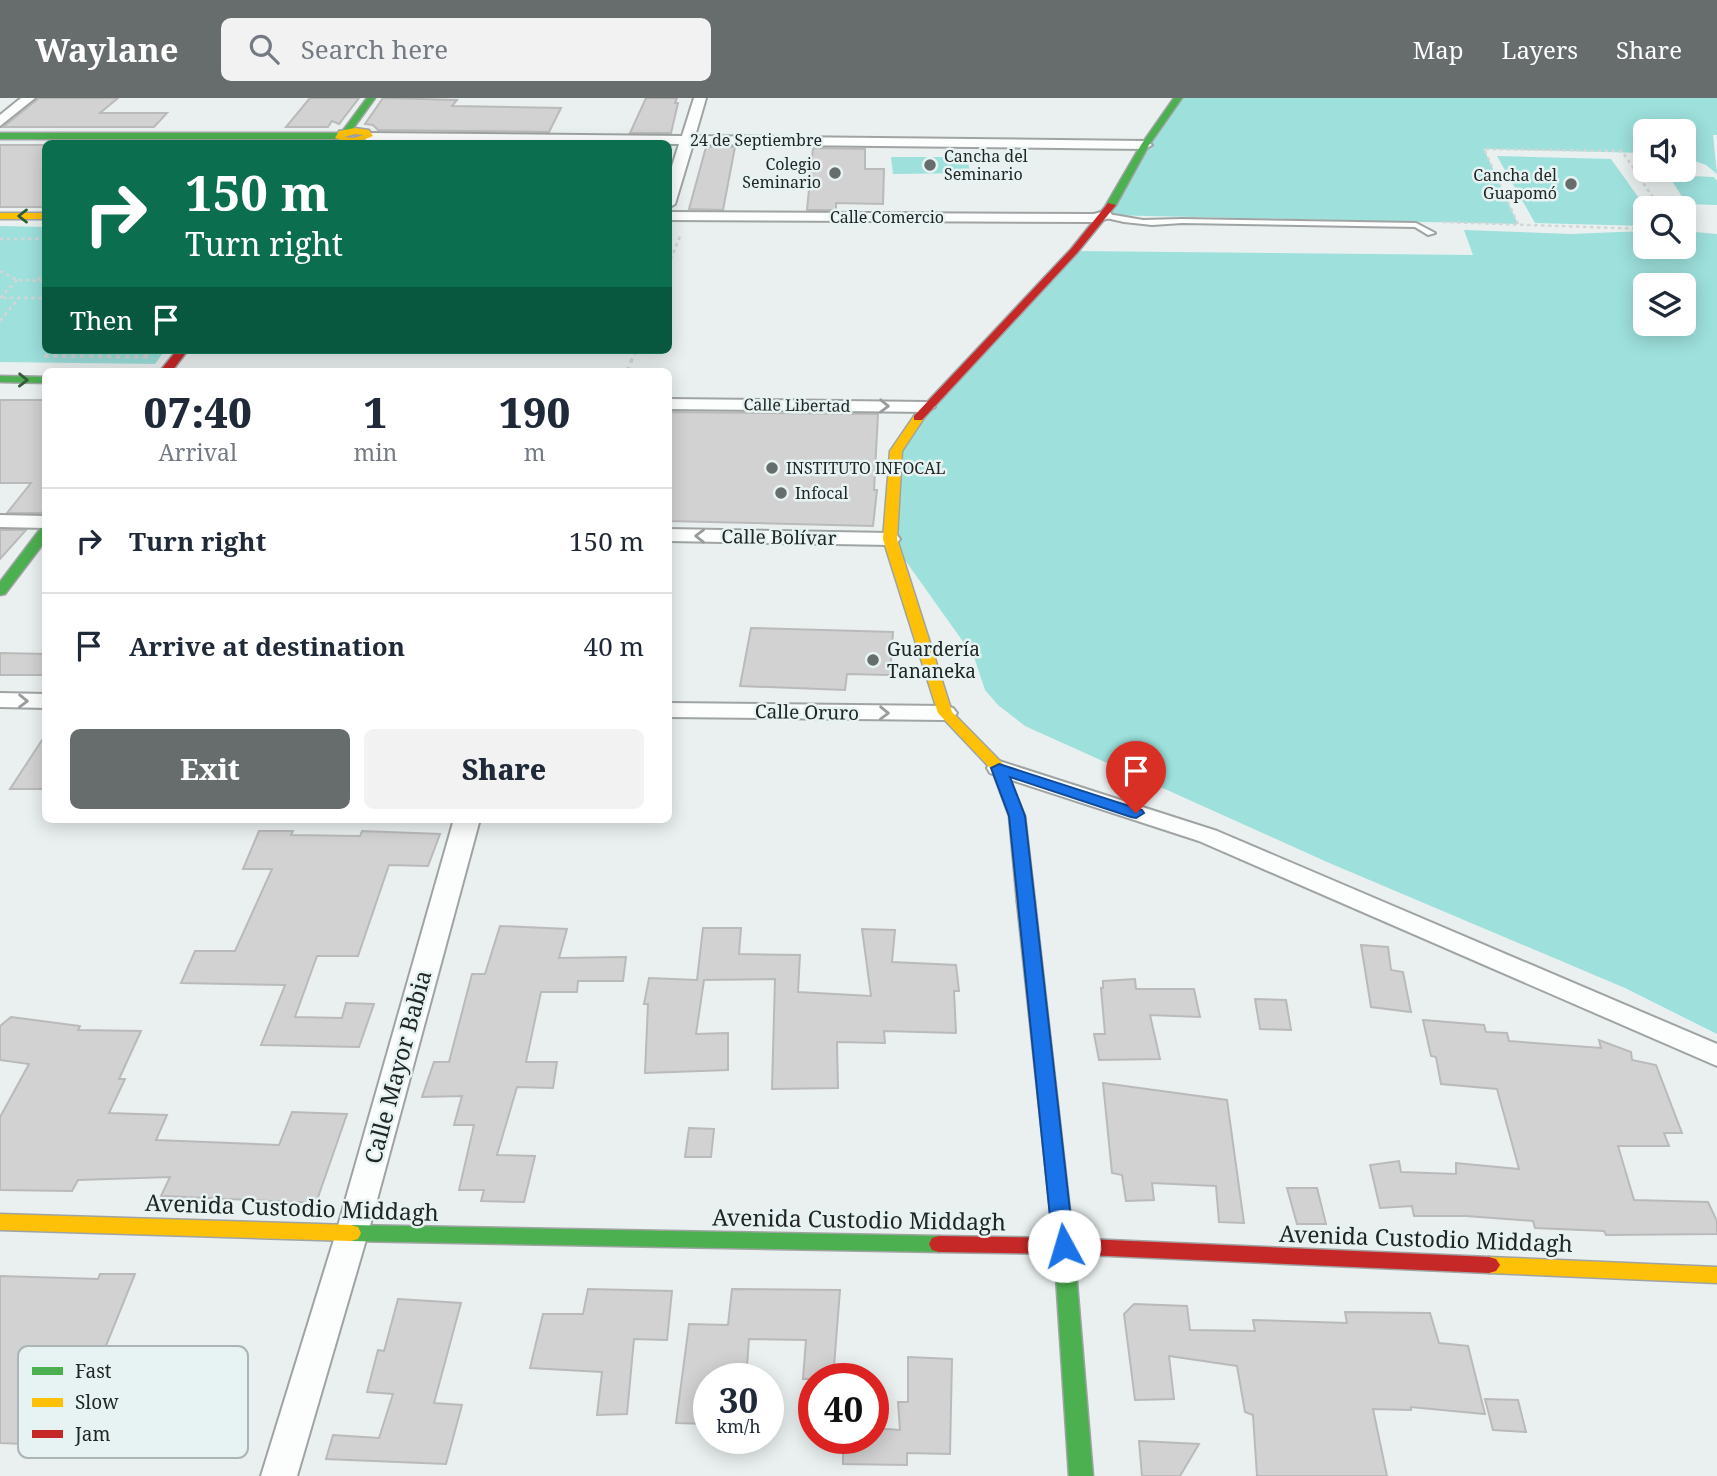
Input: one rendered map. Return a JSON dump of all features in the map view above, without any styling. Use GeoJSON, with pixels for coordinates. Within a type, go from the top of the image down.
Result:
{"type":"FeatureCollection","features":[{"type":"Feature","properties":{"kind":"street"},"geometry":{"type":"LineString","coordinates":[[0,122],[29,98]]}},
{"type":"Feature","properties":{"kind":"street"},"geometry":{"type":"LineString","coordinates":[[672,191],[700,98]]}},
{"type":"Feature","properties":{"kind":"street"},"geometry":{"type":"LineString","coordinates":[[1081,1476],[1064,1246],[1017,816],[999,768],[946,713],[890,539],[896,451],[926,407],[1105,215],[1145,145],[1178,98]]}},
{"type":"Feature","properties":{"kind":"street"},"geometry":{"type":"LineString","coordinates":[[0,136],[345,138],[367,135],[377,104]]}},
{"type":"Feature","properties":{"kind":"street"},"geometry":{"type":"LineString","coordinates":[[345,138],[377,104]]}},
{"type":"Feature","properties":{"kind":"street","name":"24 de Septiembre"},"geometry":{"type":"LineString","coordinates":[[367,135],[1145,145]]}},
{"type":"Feature","properties":{"kind":"street","name":"Calle Comercio"},"geometry":{"type":"LineString","coordinates":[[672,216],[1094,218],[1105,215]]}},
{"type":"Feature","properties":{"kind":"street"},"geometry":{"type":"LineString","coordinates":[[0,216],[42,216]]}},
{"type":"Feature","properties":{"kind":"street"},"geometry":{"type":"LineString","coordinates":[[168,368],[180,354]]}},
{"type":"Feature","properties":{"kind":"street"},"geometry":{"type":"LineString","coordinates":[[0,379],[42,380]]}},
{"type":"Feature","properties":{"kind":"street","name":"Calle Libertad"},"geometry":{"type":"LineString","coordinates":[[672,404],[926,407]]}},
{"type":"Feature","properties":{"kind":"street"},"geometry":{"type":"LineString","coordinates":[[0,522],[42,523]]}},
{"type":"Feature","properties":{"kind":"street","name":"Calle Bolívar"},"geometry":{"type":"LineString","coordinates":[[672,535],[890,539]]}},
{"type":"Feature","properties":{"kind":"street"},"geometry":{"type":"LineString","coordinates":[[0,590],[42,536]]}},
{"type":"Feature","properties":{"kind":"street"},"geometry":{"type":"LineString","coordinates":[[0,700],[42,701]]}},
{"type":"Feature","properties":{"kind":"street","name":"Calle Oruro"},"geometry":{"type":"LineString","coordinates":[[672,710],[946,713]]}},
{"type":"Feature","properties":{"kind":"street"},"geometry":{"type":"LineString","coordinates":[[999,768],[1208,836],[1717,1056]]}},
{"type":"Feature","properties":{"kind":"street","name":"Calle Mayor Babia"},"geometry":{"type":"LineString","coordinates":[[279,1476],[352,1233],[466,823]]}},
{"type":"Feature","properties":{"kind":"street","name":"Avenida Custodio Middagh"},"geometry":{"type":"LineString","coordinates":[[0,1222],[352,1233],[1064,1246],[1717,1275]]}},
{"type":"Feature","properties":{"kind":"lane"},"geometry":{"type":"LineString","coordinates":[[1105,215],[1131,223],[1157,224],[1182,221],[1416,225],[1431,233]]}},
{"type":"Feature","properties":{"kind":"path"},"geometry":{"type":"LineString","coordinates":[[1518,224],[1484,149],[1622,151],[1652,196]]}},
{"type":"Feature","properties":{"kind":"path"},"geometry":{"type":"LineString","coordinates":[[672,256],[688,217]]}},
{"type":"Feature","properties":{"kind":"path"},"geometry":{"type":"LineString","coordinates":[[1432,221],[1633,229]]}},
{"type":"Feature","properties":{"kind":"path"},"geometry":{"type":"LineString","coordinates":[[0,239],[42,239]]}},
{"type":"Feature","properties":{"kind":"path"},"geometry":{"type":"LineString","coordinates":[[0,271],[17,280],[42,281]]}},
{"type":"Feature","properties":{"kind":"path"},"geometry":{"type":"LineString","coordinates":[[37,280],[42,274]]}},
{"type":"Feature","properties":{"kind":"path"},"geometry":{"type":"LineString","coordinates":[[17,280],[0,298],[42,299]]}},
{"type":"Feature","properties":{"kind":"path"},"geometry":{"type":"LineString","coordinates":[[0,292],[6,292]]}},
{"type":"Feature","properties":{"kind":"path"},"geometry":{"type":"LineString","coordinates":[[0,321],[20,298]]}},
{"type":"Feature","properties":{"kind":"path"},"geometry":{"type":"LineString","coordinates":[[144,354],[150,357]]}},
{"type":"Feature","properties":{"kind":"path"},"geometry":{"type":"LineString","coordinates":[[41,356],[150,357]]}},
{"type":"Feature","properties":{"kind":"shaded area"},"geometry":{"type":"Polygon","coordinates":[[[1178,98],[1717,98],[1717,135],[1713,135],[1717,174],[1696,161],[1696,119],[1633,119],[1633,153],[1484,149],[1518,224],[1105,215],[1178,98]]]}},
{"type":"Feature","properties":{"kind":"shaded area","name":"Cancha del Guapomó"},"geometry":{"type":"Polygon","coordinates":[[[1497,156],[1611,159],[1637,196],[1633,196],[1633,226],[1535,223],[1497,156]]]}},
{"type":"Feature","properties":{"kind":"shaded area","name":"Cancha del Seminario"},"geometry":{"type":"Polygon","coordinates":[[[891,157],[967,157],[970,173],[893,174],[891,157]]]}},
{"type":"Feature","properties":{"kind":"shaded area"},"geometry":{"type":"Polygon","coordinates":[[[1696,176],[1714,177],[1717,181],[1717,205],[1696,204],[1696,196],[1682,196],[1673,182],[1696,182],[1696,176]]]}},
{"type":"Feature","properties":{"kind":"shaded area"},"geometry":{"type":"Polygon","coordinates":[[[0,226],[42,227],[42,354],[162,354],[155,364],[0,362],[0,226]]]}},
{"type":"Feature","properties":{"kind":"shaded area"},"geometry":{"type":"Polygon","coordinates":[[[1464,230],[1571,234],[1633,231],[1633,259],[1696,259],[1696,232],[1717,234],[1717,1034],[1625,988],[1327,862],[1025,726],[998,705],[985,690],[974,657],[890,539],[896,451],[1074,251],[1473,255],[1464,230]]]}},
{"type":"Feature","properties":{"kind":"building"},"geometry":{"type":"Polygon","coordinates":[[[39,98],[118,98],[100,113],[167,113],[154,127],[3,127],[39,98]]]}},
{"type":"Feature","properties":{"kind":"building"},"geometry":{"type":"Polygon","coordinates":[[[310,98],[359,98],[339,124],[332,121],[328,127],[286,127],[310,98]]]}},
{"type":"Feature","properties":{"kind":"building"},"geometry":{"type":"Polygon","coordinates":[[[383,98],[457,100],[452,106],[561,108],[549,132],[378,130],[373,125],[365,124],[383,98]]]}},
{"type":"Feature","properties":{"kind":"building"},"geometry":{"type":"Polygon","coordinates":[[[646,98],[677,98],[671,133],[630,133],[646,98]]]}},
{"type":"Feature","properties":{"kind":"building"},"geometry":{"type":"Polygon","coordinates":[[[0,145],[42,145],[42,207],[0,207],[0,145]]]}},
{"type":"Feature","properties":{"kind":"building"},"geometry":{"type":"Polygon","coordinates":[[[706,147],[735,147],[723,210],[689,209],[706,147]]]}},
{"type":"Feature","properties":{"kind":"building"},"geometry":{"type":"Polygon","coordinates":[[[813,148],[865,149],[865,169],[884,169],[883,204],[836,203],[836,210],[807,210],[813,148]]]}},
{"type":"Feature","properties":{"kind":"building"},"geometry":{"type":"Polygon","coordinates":[[[0,400],[42,400],[42,512],[7,513],[31,483],[0,483],[0,400]]]}},
{"type":"Feature","properties":{"kind":"building","name":"Infocal"},"geometry":{"type":"Polygon","coordinates":[[[672,412],[878,414],[874,490],[877,490],[873,526],[672,521],[672,412]]]}},
{"type":"Feature","properties":{"kind":"building"},"geometry":{"type":"Polygon","coordinates":[[[0,530],[26,530],[0,559],[0,530]]]}},
{"type":"Feature","properties":{"kind":"building","name":"Guardería Tananeka"},"geometry":{"type":"Polygon","coordinates":[[[751,628],[893,632],[890,675],[847,674],[845,690],[740,686],[751,628]]]}},
{"type":"Feature","properties":{"kind":"building"},"geometry":{"type":"Polygon","coordinates":[[[0,653],[42,654],[42,675],[0,675],[0,653]]]}},
{"type":"Feature","properties":{"kind":"building"},"geometry":{"type":"Polygon","coordinates":[[[42,740],[42,789],[10,789],[42,740]]]}},
{"type":"Feature","properties":{"kind":"building"},"geometry":{"type":"Polygon","coordinates":[[[259,831],[293,831],[291,835],[360,836],[362,831],[440,834],[428,866],[389,865],[358,956],[317,956],[295,1017],[342,1018],[346,1003],[374,1004],[359,1047],[261,1045],[285,985],[181,983],[195,951],[235,951],[272,869],[243,869],[259,831]]]}},
{"type":"Feature","properties":{"kind":"building"},"geometry":{"type":"Polygon","coordinates":[[[500,926],[567,929],[559,958],[626,957],[623,981],[578,981],[577,992],[541,992],[526,1062],[557,1062],[553,1088],[517,1087],[497,1155],[535,1156],[524,1202],[481,1201],[484,1190],[459,1190],[474,1125],[454,1125],[462,1096],[422,1097],[434,1062],[449,1062],[472,974],[485,974],[500,926]]]}},
{"type":"Feature","properties":{"kind":"building"},"geometry":{"type":"Polygon","coordinates":[[[703,928],[741,928],[739,954],[800,955],[798,992],[871,996],[862,929],[895,930],[892,962],[956,965],[959,991],[954,991],[956,1033],[884,1031],[885,1043],[837,1042],[838,1088],[772,1089],[775,979],[704,980],[696,1034],[728,1033],[728,1070],[645,1073],[648,1004],[644,1004],[649,978],[697,980],[703,928]]]}},
{"type":"Feature","properties":{"kind":"building"},"geometry":{"type":"Polygon","coordinates":[[[1361,945],[1388,947],[1391,970],[1403,972],[1411,1012],[1371,1007],[1361,945]]]}},
{"type":"Feature","properties":{"kind":"building"},"geometry":{"type":"Polygon","coordinates":[[[1135,979],[1136,989],[1194,989],[1200,1017],[1150,1015],[1160,1059],[1099,1060],[1094,1034],[1105,1034],[1101,988],[1103,981],[1135,979]]]}},
{"type":"Feature","properties":{"kind":"building"},"geometry":{"type":"Polygon","coordinates":[[[1255,999],[1286,1000],[1291,1030],[1260,1029],[1255,999]]]}},
{"type":"Feature","properties":{"kind":"building"},"geometry":{"type":"Polygon","coordinates":[[[11,1017],[80,1026],[78,1030],[141,1031],[119,1079],[125,1079],[109,1113],[167,1115],[156,1140],[279,1145],[292,1112],[347,1114],[316,1203],[161,1196],[170,1177],[78,1180],[72,1191],[0,1190],[0,1117],[29,1064],[0,1060],[0,1026],[11,1017]]]}},
{"type":"Feature","properties":{"kind":"building"},"geometry":{"type":"Polygon","coordinates":[[[1423,1020],[1484,1025],[1486,1032],[1507,1033],[1509,1041],[1601,1048],[1599,1040],[1631,1052],[1632,1060],[1656,1065],[1682,1133],[1664,1133],[1669,1146],[1618,1146],[1634,1200],[1708,1202],[1717,1221],[1717,1234],[1606,1235],[1604,1231],[1535,1228],[1533,1221],[1466,1216],[1414,1216],[1412,1206],[1380,1208],[1370,1165],[1399,1161],[1401,1172],[1456,1174],[1456,1163],[1519,1169],[1497,1089],[1441,1084],[1436,1057],[1431,1056],[1423,1020]]]}},
{"type":"Feature","properties":{"kind":"building"},"geometry":{"type":"Polygon","coordinates":[[[1103,1083],[1227,1100],[1244,1223],[1219,1222],[1216,1186],[1152,1183],[1154,1200],[1126,1201],[1122,1175],[1112,1173],[1103,1083]]]}},
{"type":"Feature","properties":{"kind":"building"},"geometry":{"type":"Polygon","coordinates":[[[689,1128],[714,1129],[711,1157],[685,1157],[689,1128]]]}},
{"type":"Feature","properties":{"kind":"building"},"geometry":{"type":"Polygon","coordinates":[[[1287,1188],[1317,1188],[1326,1224],[1297,1224],[1287,1188]]]}},
{"type":"Feature","properties":{"kind":"building"},"geometry":{"type":"Polygon","coordinates":[[[100,1274],[135,1274],[106,1346],[18,1346],[18,1444],[0,1443],[0,1276],[98,1279],[100,1274]]]}},
{"type":"Feature","properties":{"kind":"building"},"geometry":{"type":"Polygon","coordinates":[[[588,1289],[672,1291],[667,1340],[634,1339],[627,1414],[597,1415],[602,1372],[530,1368],[543,1314],[583,1314],[588,1289]]]}},
{"type":"Feature","properties":{"kind":"building"},"geometry":{"type":"Polygon","coordinates":[[[732,1289],[840,1290],[834,1363],[804,1363],[806,1340],[749,1339],[747,1363],[693,1363],[693,1424],[676,1423],[689,1324],[728,1325],[732,1289]]]}},
{"type":"Feature","properties":{"kind":"building"},"geometry":{"type":"Polygon","coordinates":[[[398,1299],[461,1303],[434,1403],[462,1405],[446,1464],[326,1459],[333,1435],[379,1438],[393,1394],[367,1392],[378,1350],[384,1351],[398,1299]]]}},
{"type":"Feature","properties":{"kind":"building"},"geometry":{"type":"Polygon","coordinates":[[[1134,1304],[1187,1306],[1190,1330],[1255,1331],[1253,1320],[1347,1323],[1345,1312],[1430,1313],[1439,1343],[1468,1346],[1485,1414],[1411,1407],[1411,1410],[1373,1409],[1387,1476],[1257,1476],[1253,1415],[1245,1412],[1237,1366],[1169,1356],[1174,1399],[1135,1400],[1124,1314],[1134,1304]]]}},
{"type":"Feature","properties":{"kind":"building"},"geometry":{"type":"Polygon","coordinates":[[[908,1357],[952,1359],[950,1454],[907,1453],[907,1465],[843,1464],[843,1454],[889,1454],[889,1429],[900,1430],[898,1402],[908,1402],[908,1357]]]}},
{"type":"Feature","properties":{"kind":"building"},"geometry":{"type":"Polygon","coordinates":[[[1485,1399],[1518,1400],[1526,1432],[1493,1430],[1485,1399]]]}},
{"type":"Feature","properties":{"kind":"building"},"geometry":{"type":"Polygon","coordinates":[[[1139,1441],[1199,1444],[1180,1476],[1142,1476],[1139,1441]]]}},
{"type":"Feature","properties":{"kind":"traffic: fast"},"geometry":{"type":"LineString","coordinates":[[346,132],[371,98]]}},
{"type":"Feature","properties":{"kind":"traffic: fast"},"geometry":{"type":"LineString","coordinates":[[1111,205],[1145,145],[1178,98]]}},
{"type":"Feature","properties":{"kind":"traffic: fast"},"geometry":{"type":"LineString","coordinates":[[0,136],[338,136]]}},
{"type":"Feature","properties":{"kind":"traffic: fast"},"geometry":{"type":"LineString","coordinates":[[0,379],[42,380]]}},
{"type":"Feature","properties":{"kind":"traffic: fast"},"geometry":{"type":"LineString","coordinates":[[0,591],[42,536]]}},
{"type":"Feature","properties":{"kind":"traffic: fast"},"geometry":{"type":"LineString","coordinates":[[1026,902],[1064,1246],[1081,1476]]}},
{"type":"Feature","properties":{"kind":"traffic: fast"},"geometry":{"type":"LineString","coordinates":[[351,1233],[939,1244]]}},
{"type":"Feature","properties":{"kind":"traffic: slow"},"geometry":{"type":"LineString","coordinates":[[355,131],[366,132],[369,136],[356,140]]}},
{"type":"Feature","properties":{"kind":"traffic: slow"},"geometry":{"type":"LineString","coordinates":[[348,140],[339,138],[342,133],[355,131]]}},
{"type":"Feature","properties":{"kind":"traffic: slow"},"geometry":{"type":"LineString","coordinates":[[0,216],[42,216]]}},
{"type":"Feature","properties":{"kind":"traffic: slow"},"geometry":{"type":"LineString","coordinates":[[918,418],[896,451],[890,539],[945,713],[999,768],[1017,816],[1026,902]]}},
{"type":"Feature","properties":{"kind":"traffic: slow"},"geometry":{"type":"LineString","coordinates":[[0,1222],[351,1233]]}},
{"type":"Feature","properties":{"kind":"traffic: slow"},"geometry":{"type":"LineString","coordinates":[[1489,1265],[1717,1275]]}},
{"type":"Feature","properties":{"kind":"traffic: jam"},"geometry":{"type":"LineString","coordinates":[[918,418],[1074,251],[1111,205]]}},
{"type":"Feature","properties":{"kind":"traffic: jam"},"geometry":{"type":"LineString","coordinates":[[168,368],[180,354]]}},
{"type":"Feature","properties":{"kind":"traffic: jam"},"geometry":{"type":"LineString","coordinates":[[939,1244],[1064,1246],[1489,1265]]}},
{"type":"Feature","properties":{"kind":"place","name":"Cancha del Seminario"},"geometry":{"type":"Point","coordinates":[930,165]}},
{"type":"Feature","properties":{"kind":"place","name":"Colegio Seminario"},"geometry":{"type":"Point","coordinates":[835,173]}},
{"type":"Feature","properties":{"kind":"place","name":"Cancha del Guapomó"},"geometry":{"type":"Point","coordinates":[1571,184]}},
{"type":"Feature","properties":{"kind":"place","name":"INSTITUTO INFOCAL"},"geometry":{"type":"Point","coordinates":[772,468]}},
{"type":"Feature","properties":{"kind":"place","name":"Infocal"},"geometry":{"type":"Point","coordinates":[781,493]}},
{"type":"Feature","properties":{"kind":"place","name":"Guardería Tananeka"},"geometry":{"type":"Point","coordinates":[873,660]}},
{"type":"Feature","properties":{"kind":"route"},"geometry":{"type":"LineString","coordinates":[[1064,1246],[1017,816],[999,768],[1136,813]]}}]}
